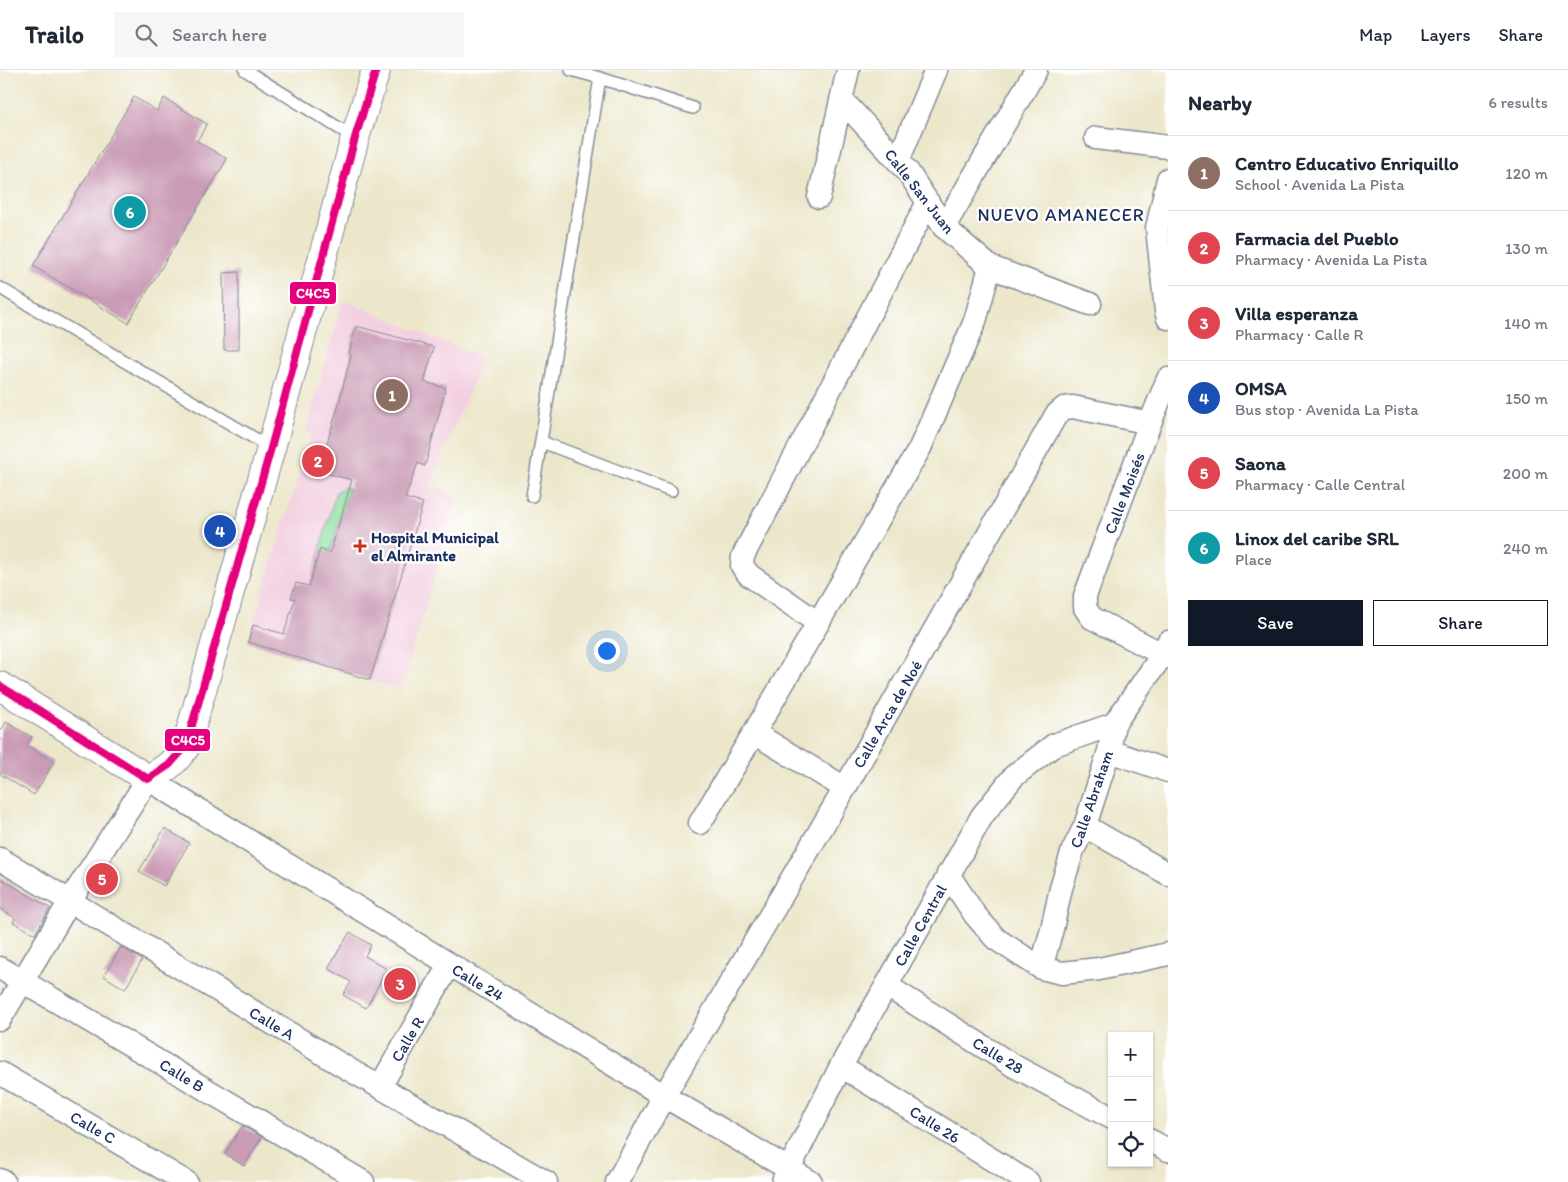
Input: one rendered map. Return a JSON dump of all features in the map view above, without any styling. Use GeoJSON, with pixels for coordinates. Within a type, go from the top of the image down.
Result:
{"type":"FeatureCollection","features":[{"type":"Feature","properties":{"kind":"main road"},"geometry":{"type":"LineString","coordinates":[[0,686],[148,778],[164,770],[176,760],[186,746],[271,448],[355,138],[376,70]]}},
{"type":"Feature","properties":{"kind":"street"},"geometry":{"type":"LineString","coordinates":[[819,197],[848,70]]}},
{"type":"Feature","properties":{"kind":"street"},"geometry":{"type":"LineString","coordinates":[[898,161],[936,70]]}},
{"type":"Feature","properties":{"kind":"street"},"geometry":{"type":"LineString","coordinates":[[944,227],[1036,70]]}},
{"type":"Feature","properties":{"kind":"street","name":"Calle San Juan"},"geometry":{"type":"LineString","coordinates":[[842,100],[908,172],[944,227],[990,267],[1090,304]]}},
{"type":"Feature","properties":{"kind":"street"},"geometry":{"type":"LineString","coordinates":[[1096,138],[1168,147]]}},
{"type":"Feature","properties":{"kind":"street"},"geometry":{"type":"LineString","coordinates":[[1168,178],[1157,228],[1168,318]]}},
{"type":"Feature","properties":{"kind":"street"},"geometry":{"type":"LineString","coordinates":[[818,623],[749,575],[742,566],[743,556],[928,202]]}},
{"type":"Feature","properties":{"kind":"street"},"geometry":{"type":"LineString","coordinates":[[700,823],[920,448],[975,321],[990,267]]}},
{"type":"Feature","properties":{"kind":"street","name":"Calle Moisés"},"geometry":{"type":"LineString","coordinates":[[1166,651],[1092,618],[1085,608],[1085,596],[1168,379]]}},
{"type":"Feature","properties":{"kind":"street","name":"Calle Arca de Noé"},"geometry":{"type":"LineString","coordinates":[[617,1182],[664,1096],[845,788],[1056,415],[1064,408],[1072,406],[1150,423]]}},
{"type":"Feature","properties":{"kind":"street","name":"Calle Abraham"},"geometry":{"type":"LineString","coordinates":[[1041,968],[1061,888],[1073,850],[1085,826],[1109,751],[1114,724],[1166,651]]}},
{"type":"Feature","properties":{"kind":"street","name":"Calle Central"},"geometry":{"type":"LineString","coordinates":[[786,1176],[841,1066],[982,816],[1014,776],[1054,745],[1114,724]]}},
{"type":"Feature","properties":{"kind":"street"},"geometry":{"type":"LineString","coordinates":[[754,733],[845,788]]}},
{"type":"Feature","properties":{"kind":"street"},"geometry":{"type":"LineString","coordinates":[[1109,751],[1168,771]]}},
{"type":"Feature","properties":{"kind":"street"},"geometry":{"type":"LineString","coordinates":[[0,1018],[148,778]]}},
{"type":"Feature","properties":{"kind":"street","name":"Calle 24"},"geometry":{"type":"LineString","coordinates":[[148,778],[664,1096],[786,1176],[811,1182]]}},
{"type":"Feature","properties":{"kind":"street"},"geometry":{"type":"LineString","coordinates":[[1085,826],[1168,874]]}},
{"type":"Feature","properties":{"kind":"street","name":"Calle A"},"geometry":{"type":"LineString","coordinates":[[0,859],[380,1087],[515,1174],[546,1182]]}},
{"type":"Feature","properties":{"kind":"street"},"geometry":{"type":"LineString","coordinates":[[948,874],[975,915],[996,939],[1041,968],[1062,973],[1099,969],[1168,954]]}},
{"type":"Feature","properties":{"kind":"street","name":"Calle R"},"geometry":{"type":"LineString","coordinates":[[380,1087],[450,965]]}},
{"type":"Feature","properties":{"kind":"street","name":"Calle B"},"geometry":{"type":"LineString","coordinates":[[0,968],[363,1182]]}},
{"type":"Feature","properties":{"kind":"street","name":"Calle 28"},"geometry":{"type":"LineString","coordinates":[[887,986],[1014,1066],[1108,1116]]}},
{"type":"Feature","properties":{"kind":"street","name":"Calle 26"},"geometry":{"type":"LineString","coordinates":[[841,1066],[1028,1182]]}},
{"type":"Feature","properties":{"kind":"street","name":"Calle C"},"geometry":{"type":"LineString","coordinates":[[0,1073],[186,1182]]}},
{"type":"Feature","properties":{"kind":"street"},"geometry":{"type":"LineString","coordinates":[[1153,1142],[1168,1150]]}},
{"type":"Feature","properties":{"kind":"street"},"geometry":{"type":"LineString","coordinates":[[0,1180],[4,1182]]}},
{"type":"Feature","properties":{"kind":"lane"},"geometry":{"type":"LineString","coordinates":[[245,70],[355,138]]}},
{"type":"Feature","properties":{"kind":"lane"},"geometry":{"type":"LineString","coordinates":[[572,70],[693,108]]}},
{"type":"Feature","properties":{"kind":"lane"},"geometry":{"type":"LineString","coordinates":[[532,496],[600,78]]}},
{"type":"Feature","properties":{"kind":"lane"},"geometry":{"type":"LineString","coordinates":[[0,288],[271,448]]}},
{"type":"Feature","properties":{"kind":"lane"},"geometry":{"type":"LineString","coordinates":[[542,442],[671,491]]}},
{"type":"Feature","properties":{"kind":"shaded area","name":"Hospital Municipal el Almirante"},"geometry":{"type":"Polygon","coordinates":[[[343,300],[483,358],[430,484],[458,496],[401,690],[248,642],[311,434],[306,432],[343,300]]]}},
{"type":"Feature","properties":{"kind":"green space"},"geometry":{"type":"Polygon","coordinates":[[[345,487],[349,488],[330,553],[320,549],[336,492],[345,487]]]}},
{"type":"Feature","properties":{"kind":"building"},"geometry":{"type":"Polygon","coordinates":[[[134,97],[157,111],[164,98],[207,124],[197,141],[227,159],[128,323],[33,266],[134,97]]]}},
{"type":"Feature","properties":{"kind":"building"},"geometry":{"type":"Polygon","coordinates":[[[239,272],[239,350],[224,350],[223,273],[239,272]]]}},
{"type":"Feature","properties":{"kind":"building"},"geometry":{"type":"Polygon","coordinates":[[[356,326],[434,347],[424,382],[446,388],[425,466],[418,463],[405,498],[423,503],[370,680],[248,642],[253,625],[284,634],[295,599],[291,598],[296,583],[309,586],[320,549],[330,553],[352,480],[301,467],[307,448],[324,452],[338,407],[356,326]]]}},
{"type":"Feature","properties":{"kind":"building"},"geometry":{"type":"Polygon","coordinates":[[[6,722],[32,737],[27,745],[54,762],[34,795],[0,774],[0,732],[6,722]]]}},
{"type":"Feature","properties":{"kind":"building"},"geometry":{"type":"Polygon","coordinates":[[[165,828],[189,843],[164,886],[139,871],[165,828]]]}},
{"type":"Feature","properties":{"kind":"building"},"geometry":{"type":"Polygon","coordinates":[[[0,878],[50,908],[35,934],[13,922],[15,918],[0,909],[0,878]]]}},
{"type":"Feature","properties":{"kind":"building"},"geometry":{"type":"Polygon","coordinates":[[[350,932],[371,945],[365,956],[387,969],[366,1008],[343,995],[351,982],[328,968],[350,932]]]}},
{"type":"Feature","properties":{"kind":"building"},"geometry":{"type":"Polygon","coordinates":[[[121,947],[142,960],[125,989],[104,976],[121,947]]]}},
{"type":"Feature","properties":{"kind":"building"},"geometry":{"type":"Polygon","coordinates":[[[242,1126],[262,1137],[244,1166],[225,1154],[242,1126]]]}},
{"type":"Feature","properties":{"kind":"transit line","name":"C4C5"},"geometry":{"type":"LineString","coordinates":[[0,686],[148,779],[169,765],[186,746],[271,448],[355,138],[376,70]]}},
{"type":"Feature","properties":{"kind":"place","name":"Linox del caribe SRL"},"geometry":{"type":"Point","coordinates":[130,212]}},
{"type":"Feature","properties":{"kind":"place","name":"Centro Educativo Enriquillo"},"geometry":{"type":"Point","coordinates":[392,395]}},
{"type":"Feature","properties":{"kind":"place","name":"Farmacia del Pueblo"},"geometry":{"type":"Point","coordinates":[318,461]}},
{"type":"Feature","properties":{"kind":"place","name":"OMSA"},"geometry":{"type":"Point","coordinates":[220,531]}},
{"type":"Feature","properties":{"kind":"place","name":"Hospital Municipal el Almirante"},"geometry":{"type":"Point","coordinates":[360,546]}},
{"type":"Feature","properties":{"kind":"place","name":"Saona"},"geometry":{"type":"Point","coordinates":[102,879]}},
{"type":"Feature","properties":{"kind":"place","name":"Villa esperanza"},"geometry":{"type":"Point","coordinates":[400,984]}},
{"type":"Feature","properties":{"kind":"district","name":"NUEVO AMANECER"},"geometry":{"type":"Point","coordinates":[1061,215]}}]}
